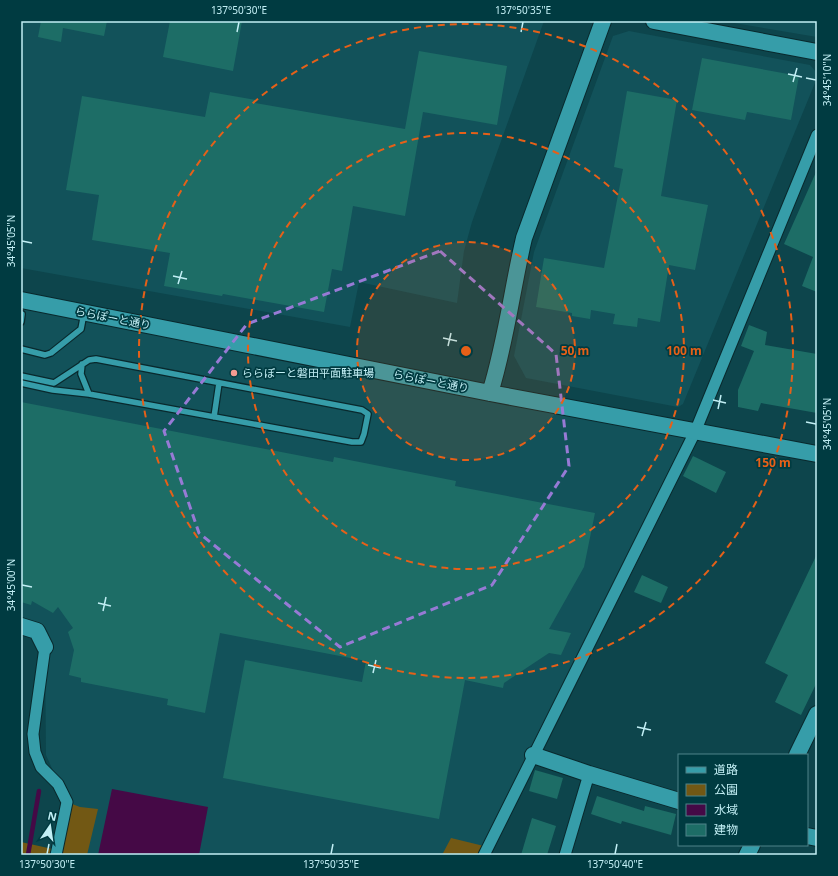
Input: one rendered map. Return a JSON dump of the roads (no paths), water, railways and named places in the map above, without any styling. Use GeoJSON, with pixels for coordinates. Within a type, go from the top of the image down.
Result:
{"type":"FeatureCollection","features":[{"type":"Feature","properties":{"kind":"street"},"geometry":{"type":"LineString","coordinates":[[490,393],[506,330],[524,238],[603,21]]}},
{"type":"Feature","properties":{"kind":"street"},"geometry":{"type":"LineString","coordinates":[[654,21],[817,52]]}},
{"type":"Feature","properties":{"kind":"street"},"geometry":{"type":"LineString","coordinates":[[484,855],[695,432],[817,135]]}},
{"type":"Feature","properties":{"kind":"street","name":"ららぽーと通り"},"geometry":{"type":"LineString","coordinates":[[22,307],[84,313],[490,393],[817,454]]}},
{"type":"Feature","properties":{"kind":"street"},"geometry":{"type":"LineString","coordinates":[[21,626],[37,631],[45,647],[33,734],[34,752],[41,767],[58,784],[67,802],[56,855]]}},
{"type":"Feature","properties":{"kind":"street"},"geometry":{"type":"LineString","coordinates":[[797,754],[817,714]]}},
{"type":"Feature","properties":{"kind":"street"},"geometry":{"type":"LineString","coordinates":[[533,755],[588,774],[678,801]]}},
{"type":"Feature","properties":{"kind":"street"},"geometry":{"type":"LineString","coordinates":[[565,855],[588,774]]}},
{"type":"Feature","properties":{"kind":"street"},"geometry":{"type":"LineString","coordinates":[[747,855],[752,846]]}},
{"type":"Feature","properties":{"kind":"lane"},"geometry":{"type":"LineString","coordinates":[[21,322],[22,307]]}},
{"type":"Feature","properties":{"kind":"lane"},"geometry":{"type":"LineString","coordinates":[[21,349],[46,354],[51,352],[81,329],[84,313]]}},
{"type":"Feature","properties":{"kind":"lane"},"geometry":{"type":"LineString","coordinates":[[21,376],[54,383],[88,360],[96,359],[362,410],[368,414],[361,442],[352,442],[89,394],[53,390],[21,383]]}},
{"type":"Feature","properties":{"kind":"lane"},"geometry":{"type":"LineString","coordinates":[[82,364],[81,374],[89,394]]}},
{"type":"Feature","properties":{"kind":"lane"},"geometry":{"type":"LineString","coordinates":[[214,417],[219,383]]}},
{"type":"Feature","properties":{"kind":"water"},"geometry":{"type":"Polygon","coordinates":[[[112,789],[208,807],[199,855],[98,855],[112,789]]]}},
{"type":"Feature","properties":{"kind":"waterway"},"geometry":{"type":"LineString","coordinates":[[28,855],[39,791]]}},
{"type":"Feature","properties":{"kind":"place","name":"ららぽーと磐田平面駐車場"},"geometry":{"type":"Point","coordinates":[234,373]}}]}
